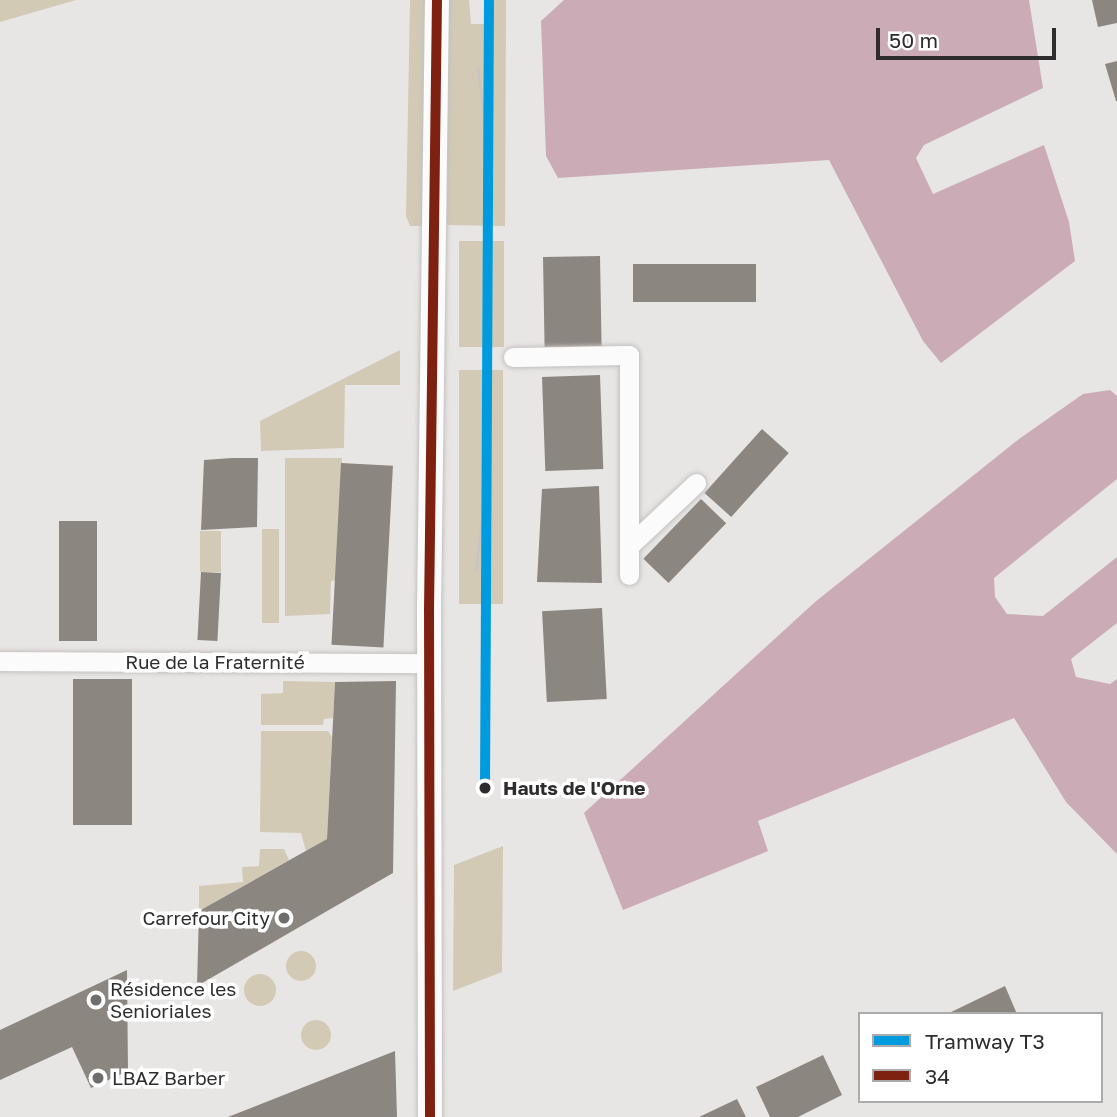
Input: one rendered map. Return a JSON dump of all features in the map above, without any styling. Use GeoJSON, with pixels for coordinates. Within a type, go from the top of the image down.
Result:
{"type":"FeatureCollection","features":[{"type":"Feature","properties":{"kind":"street"},"geometry":{"type":"LineString","coordinates":[[430,1117],[429,663],[438,0]]}},
{"type":"Feature","properties":{"kind":"street"},"geometry":{"type":"LineString","coordinates":[[513,356],[629,355],[629,575]]}},
{"type":"Feature","properties":{"kind":"street"},"geometry":{"type":"LineString","coordinates":[[629,546],[696,483]]}},
{"type":"Feature","properties":{"kind":"street","name":"Rue de la Fraternité"},"geometry":{"type":"LineString","coordinates":[[0,660],[429,663]]}},
{"type":"Feature","properties":{"kind":"shaded area"},"geometry":{"type":"Polygon","coordinates":[[[0,0],[76,0],[0,22],[0,0]]]}},
{"type":"Feature","properties":{"kind":"shaded area"},"geometry":{"type":"Polygon","coordinates":[[[410,0],[426,0],[423,226],[410,226],[406,216],[410,0]]]}},
{"type":"Feature","properties":{"kind":"shaded area"},"geometry":{"type":"Polygon","coordinates":[[[448,0],[469,0],[471,24],[493,24],[494,0],[506,0],[505,226],[447,225],[448,0]]]}},
{"type":"Feature","properties":{"kind":"shaded area"},"geometry":{"type":"Polygon","coordinates":[[[564,0],[1029,0],[1043,88],[924,145],[916,158],[933,194],[1044,145],[1069,222],[1075,261],[941,363],[923,341],[829,160],[558,178],[546,156],[541,21],[564,0]]]}},
{"type":"Feature","properties":{"kind":"shaded area"},"geometry":{"type":"Polygon","coordinates":[[[459,241],[504,241],[504,347],[459,347],[459,241]]]}},
{"type":"Feature","properties":{"kind":"shaded area"},"geometry":{"type":"Polygon","coordinates":[[[400,350],[400,385],[345,385],[344,448],[261,451],[260,421],[400,350]]]}},
{"type":"Feature","properties":{"kind":"shaded area"},"geometry":{"type":"Polygon","coordinates":[[[459,370],[503,370],[503,604],[459,604],[459,370]]]}},
{"type":"Feature","properties":{"kind":"shaded area"},"geometry":{"type":"Polygon","coordinates":[[[1110,390],[1117,396],[1117,479],[994,578],[995,597],[1007,614],[1043,616],[1117,557],[1117,623],[1071,659],[1076,677],[1110,684],[1117,679],[1117,854],[1066,802],[1014,718],[758,821],[768,851],[623,910],[584,813],[815,602],[1019,439],[1083,394],[1110,390]]]}},
{"type":"Feature","properties":{"kind":"shaded area"},"geometry":{"type":"Polygon","coordinates":[[[285,458],[342,458],[339,580],[331,581],[330,614],[285,616],[285,458]]]}},
{"type":"Feature","properties":{"kind":"shaded area"},"geometry":{"type":"Polygon","coordinates":[[[262,529],[279,529],[279,623],[262,623],[262,529]]]}},
{"type":"Feature","properties":{"kind":"shaded area"},"geometry":{"type":"Polygon","coordinates":[[[200,531],[221,531],[221,572],[200,572],[200,531]]]}},
{"type":"Feature","properties":{"kind":"shaded area"},"geometry":{"type":"Polygon","coordinates":[[[283,681],[335,682],[333,718],[324,719],[323,725],[261,725],[261,694],[283,693],[283,681]]]}},
{"type":"Feature","properties":{"kind":"shaded area"},"geometry":{"type":"Polygon","coordinates":[[[261,731],[328,731],[332,737],[327,839],[306,851],[301,833],[260,832],[261,731]]]}},
{"type":"Feature","properties":{"kind":"shaded area"},"geometry":{"type":"Polygon","coordinates":[[[503,846],[502,972],[453,991],[454,865],[503,846]]]}},
{"type":"Feature","properties":{"kind":"shaded area"},"geometry":{"type":"Polygon","coordinates":[[[260,849],[284,849],[289,860],[199,911],[199,886],[243,882],[242,867],[259,866],[260,849]]]}},
{"type":"Feature","properties":{"kind":"shaded area"},"geometry":{"type":"Polygon","coordinates":[[[301,951],[312,955],[316,966],[312,977],[301,981],[290,977],[286,966],[290,955],[301,951]]]}},
{"type":"Feature","properties":{"kind":"shaded area"},"geometry":{"type":"Polygon","coordinates":[[[260,974],[271,979],[276,990],[271,1001],[260,1006],[249,1001],[244,990],[249,979],[260,974]]]}},
{"type":"Feature","properties":{"kind":"shaded area"},"geometry":{"type":"Polygon","coordinates":[[[316,1020],[327,1024],[331,1035],[327,1046],[316,1050],[305,1046],[301,1035],[305,1024],[316,1020]]]}},
{"type":"Feature","properties":{"kind":"building"},"geometry":{"type":"Polygon","coordinates":[[[1092,0],[1117,0],[1117,23],[1098,27],[1092,0]]]}},
{"type":"Feature","properties":{"kind":"building"},"geometry":{"type":"Polygon","coordinates":[[[1117,61],[1117,101],[1116,101],[1105,64],[1117,61]]]}},
{"type":"Feature","properties":{"kind":"building"},"geometry":{"type":"Polygon","coordinates":[[[600,256],[602,346],[545,347],[543,257],[600,256]]]}},
{"type":"Feature","properties":{"kind":"building"},"geometry":{"type":"Polygon","coordinates":[[[633,264],[756,264],[756,302],[633,302],[633,264]]]}},
{"type":"Feature","properties":{"kind":"building"},"geometry":{"type":"Polygon","coordinates":[[[600,375],[603,469],[545,471],[542,377],[600,375]]]}},
{"type":"Feature","properties":{"kind":"building"},"geometry":{"type":"Polygon","coordinates":[[[762,429],[789,453],[731,517],[704,493],[762,429]]]}},
{"type":"Feature","properties":{"kind":"building"},"geometry":{"type":"Polygon","coordinates":[[[258,458],[257,527],[201,530],[204,460],[258,458]]]}},
{"type":"Feature","properties":{"kind":"building"},"geometry":{"type":"Polygon","coordinates":[[[341,463],[393,466],[383,647],[331,645],[341,463]]]}},
{"type":"Feature","properties":{"kind":"building"},"geometry":{"type":"Polygon","coordinates":[[[599,486],[602,583],[537,582],[542,489],[599,486]]]}},
{"type":"Feature","properties":{"kind":"building"},"geometry":{"type":"Polygon","coordinates":[[[701,499],[726,523],[669,583],[643,559],[701,499]]]}},
{"type":"Feature","properties":{"kind":"building"},"geometry":{"type":"Polygon","coordinates":[[[59,521],[97,521],[97,641],[59,641],[59,521]]]}},
{"type":"Feature","properties":{"kind":"building"},"geometry":{"type":"Polygon","coordinates":[[[201,572],[221,573],[217,641],[197,640],[201,572]]]}},
{"type":"Feature","properties":{"kind":"building"},"geometry":{"type":"Polygon","coordinates":[[[602,608],[607,699],[547,702],[542,611],[602,608]]]}},
{"type":"Feature","properties":{"kind":"building"},"geometry":{"type":"Polygon","coordinates":[[[73,679],[132,679],[132,825],[73,825],[73,679]]]}},
{"type":"Feature","properties":{"kind":"building"},"geometry":{"type":"Polygon","coordinates":[[[396,681],[393,873],[197,986],[199,911],[327,839],[335,682],[396,681]]]}},
{"type":"Feature","properties":{"kind":"building","name":"Résidence les Senioriales"},"geometry":{"type":"Polygon","coordinates":[[[127,970],[128,1071],[91,1088],[72,1047],[0,1080],[0,1030],[127,970]]]}},
{"type":"Feature","properties":{"kind":"building"},"geometry":{"type":"Polygon","coordinates":[[[1005,986],[1016,1012],[951,1012],[1005,986]]]}},
{"type":"Feature","properties":{"kind":"building"},"geometry":{"type":"Polygon","coordinates":[[[395,1051],[397,1117],[228,1117],[395,1051]]]}},
{"type":"Feature","properties":{"kind":"building"},"geometry":{"type":"Polygon","coordinates":[[[823,1055],[842,1095],[798,1117],[770,1117],[756,1087],[823,1055]]]}},
{"type":"Feature","properties":{"kind":"building"},"geometry":{"type":"Polygon","coordinates":[[[737,1099],[746,1117],[699,1117],[737,1099]]]}},
{"type":"Feature","properties":{"kind":"tram line","name":"T3"},"geometry":{"type":"LineString","coordinates":[[485,788],[489,0]]}},
{"type":"Feature","properties":{"kind":"tram line"},"geometry":{"type":"LineString","coordinates":[[478,70],[489,154]]}},
{"type":"Feature","properties":{"kind":"tram line"},"geometry":{"type":"LineString","coordinates":[[476,571],[488,471]]}},
{"type":"Feature","properties":{"kind":"transit line","name":"34"},"geometry":{"type":"LineString","coordinates":[[430,1117],[429,610],[437,0]]}},
{"type":"Feature","properties":{"kind":"place","name":"Hauts de l'Orne"},"geometry":{"type":"Point","coordinates":[485,788]}},
{"type":"Feature","properties":{"kind":"place","name":"Carrefour City"},"geometry":{"type":"Point","coordinates":[284,918]}},
{"type":"Feature","properties":{"kind":"place","name":"Résidence les Senioriales"},"geometry":{"type":"Point","coordinates":[96,1000]}},
{"type":"Feature","properties":{"kind":"place","name":"LBAZ Barber"},"geometry":{"type":"Point","coordinates":[98,1078]}}]}
